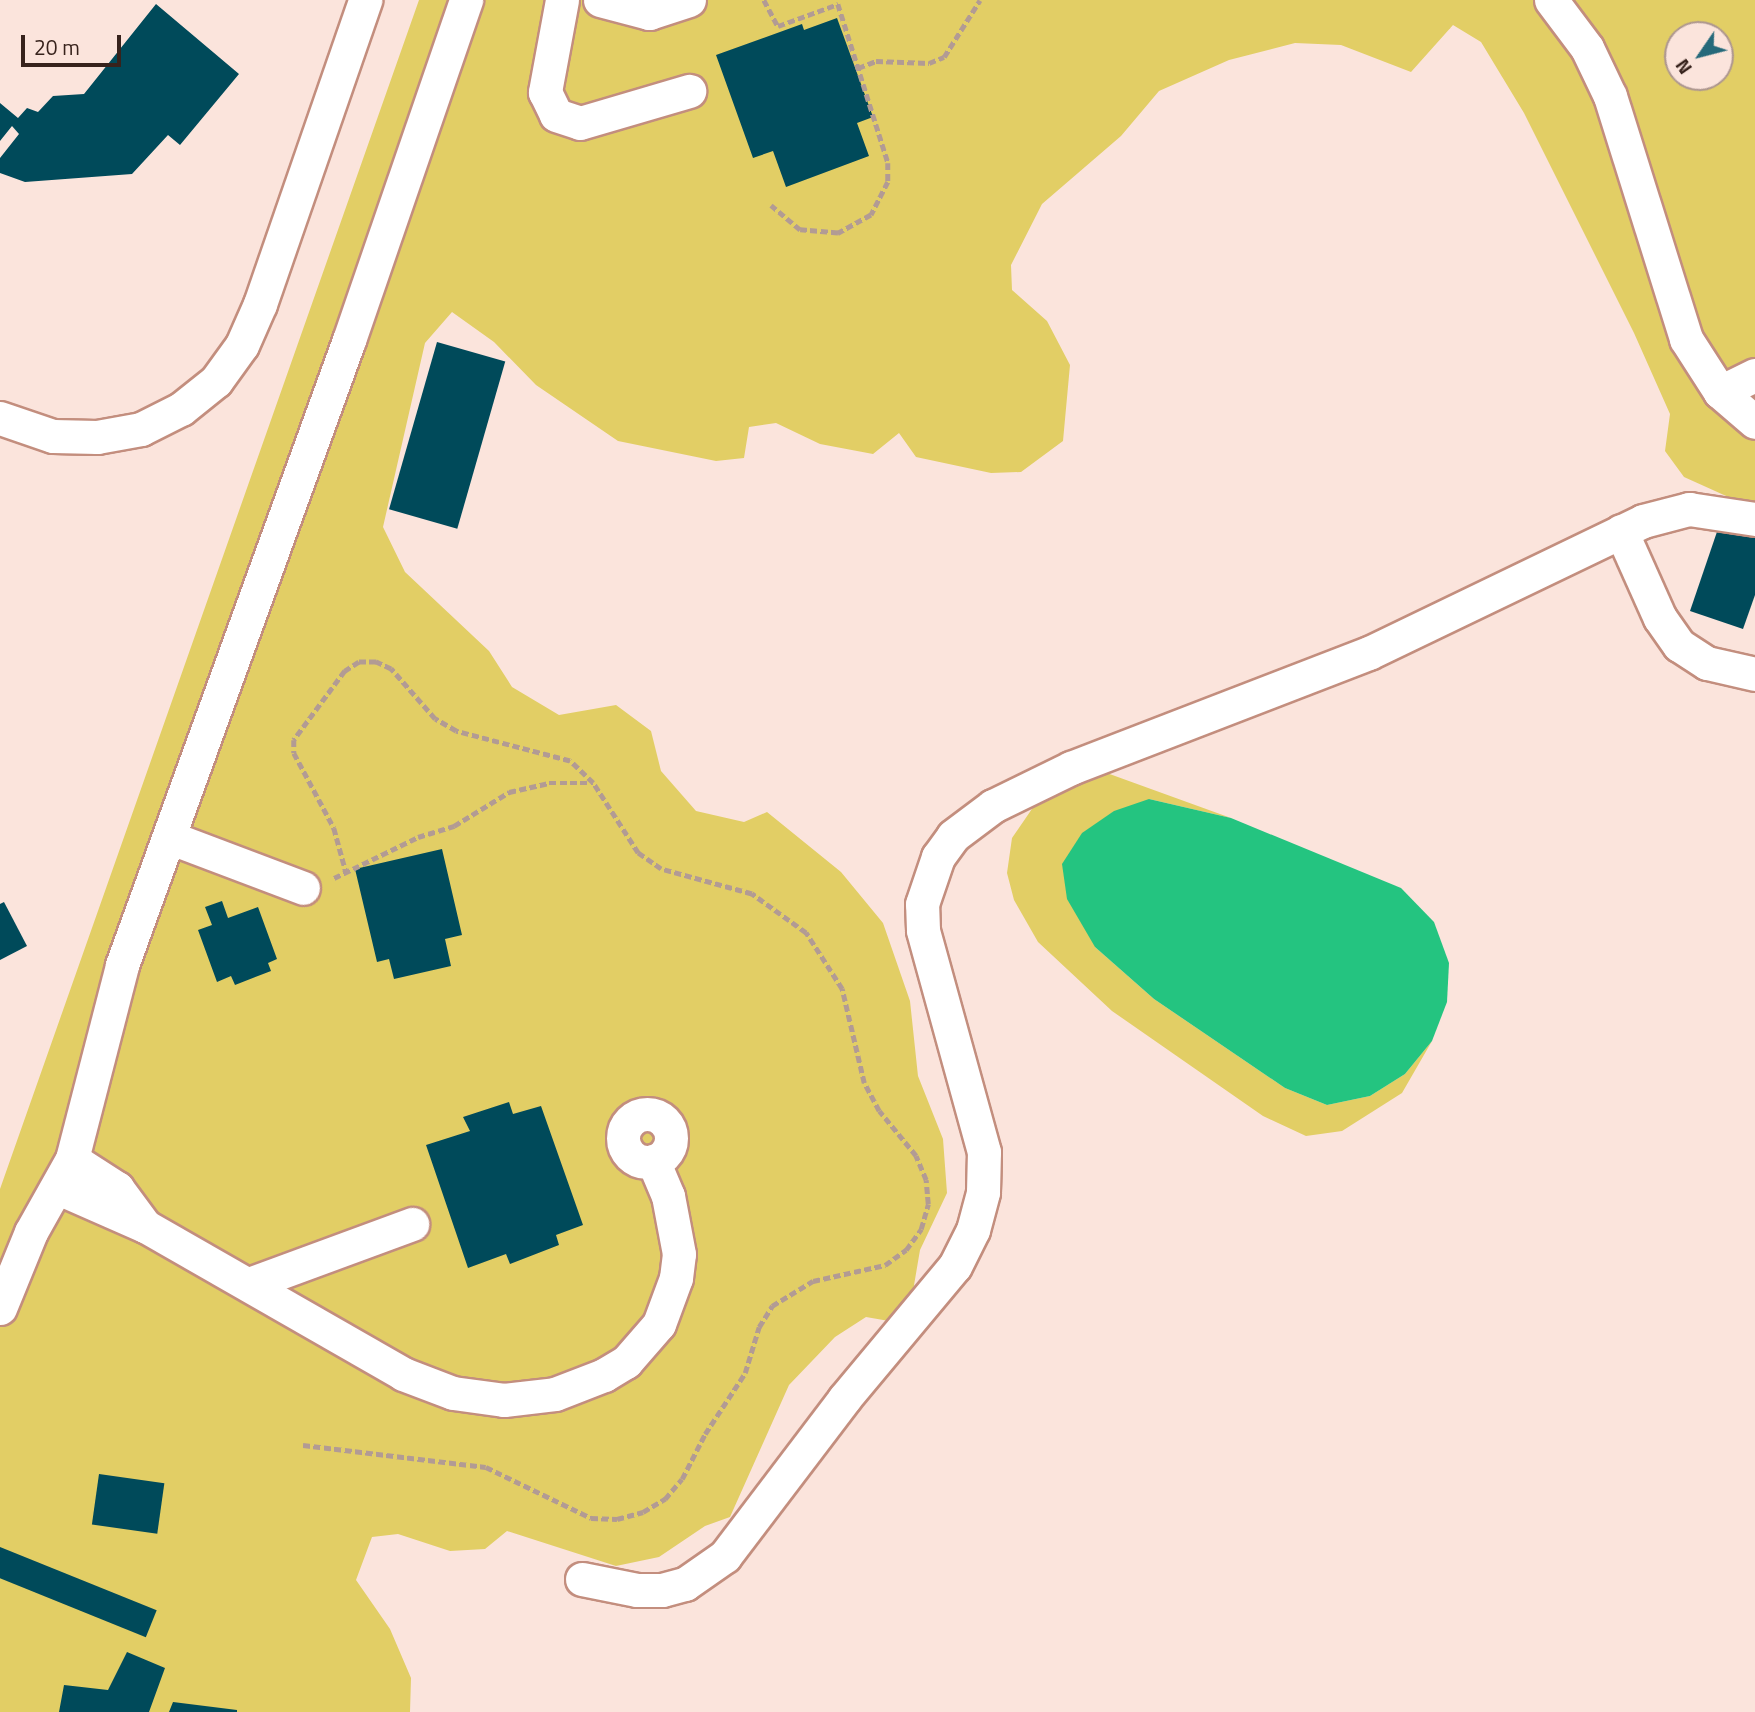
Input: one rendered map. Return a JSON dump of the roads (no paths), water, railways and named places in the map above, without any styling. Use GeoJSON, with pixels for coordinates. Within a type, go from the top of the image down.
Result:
{"type":"FeatureCollection","features":[{"type":"Feature","properties":{"kind":"street"},"geometry":{"type":"LineString","coordinates":[[0,418],[53,436],[97,437],[141,429],[181,409],[216,381],[242,345],[260,304],[365,0]]}},
{"type":"Feature","properties":{"kind":"street"},"geometry":{"type":"LineString","coordinates":[[0,1308],[31,1231],[58,1188],[72,1158],[106,1013],[171,838],[466,0]]}},
{"type":"Feature","properties":{"kind":"street"},"geometry":{"type":"LineString","coordinates":[[562,0],[545,92],[556,115],[580,123],[689,91]]}},
{"type":"Feature","properties":{"kind":"street"},"geometry":{"type":"LineString","coordinates":[[600,0],[649,13],[689,0]]}},
{"type":"Feature","properties":{"kind":"street"},"geometry":{"type":"LineString","coordinates":[[1551,0],[1587,48],[1610,96],[1686,339],[1720,392],[1755,422]]}},
{"type":"Feature","properties":{"kind":"street"},"geometry":{"type":"LineString","coordinates":[[1720,392],[1755,374]]}},
{"type":"Feature","properties":{"kind":"street"},"geometry":{"type":"LineString","coordinates":[[582,1579],[637,1590],[662,1590],[685,1584],[725,1556],[844,1398],[955,1266],[973,1230],[982,1192],[984,1152],[923,930],[922,904],[937,857],[953,836],[993,806],[1071,768],[1369,653],[1621,531],[1689,509],[1755,519]]}},
{"type":"Feature","properties":{"kind":"street"},"geometry":{"type":"LineString","coordinates":[[1621,531],[1674,639],[1707,663],[1755,674]]}},
{"type":"Feature","properties":{"kind":"street"},"geometry":{"type":"LineString","coordinates":[[171,838],[303,888]]}},
{"type":"Feature","properties":{"kind":"street"},"geometry":{"type":"LineString","coordinates":[[72,1158],[117,1188],[145,1226]]}},
{"type":"Feature","properties":{"kind":"street"},"geometry":{"type":"LineString","coordinates":[[58,1188],[145,1226],[427,1385],[504,1400],[555,1394],[626,1362],[659,1324],[669,1302],[677,1266],[677,1228],[653,1161]]}},
{"type":"Feature","properties":{"kind":"street"},"geometry":{"type":"LineString","coordinates":[[249,1284],[412,1224]]}}]}
